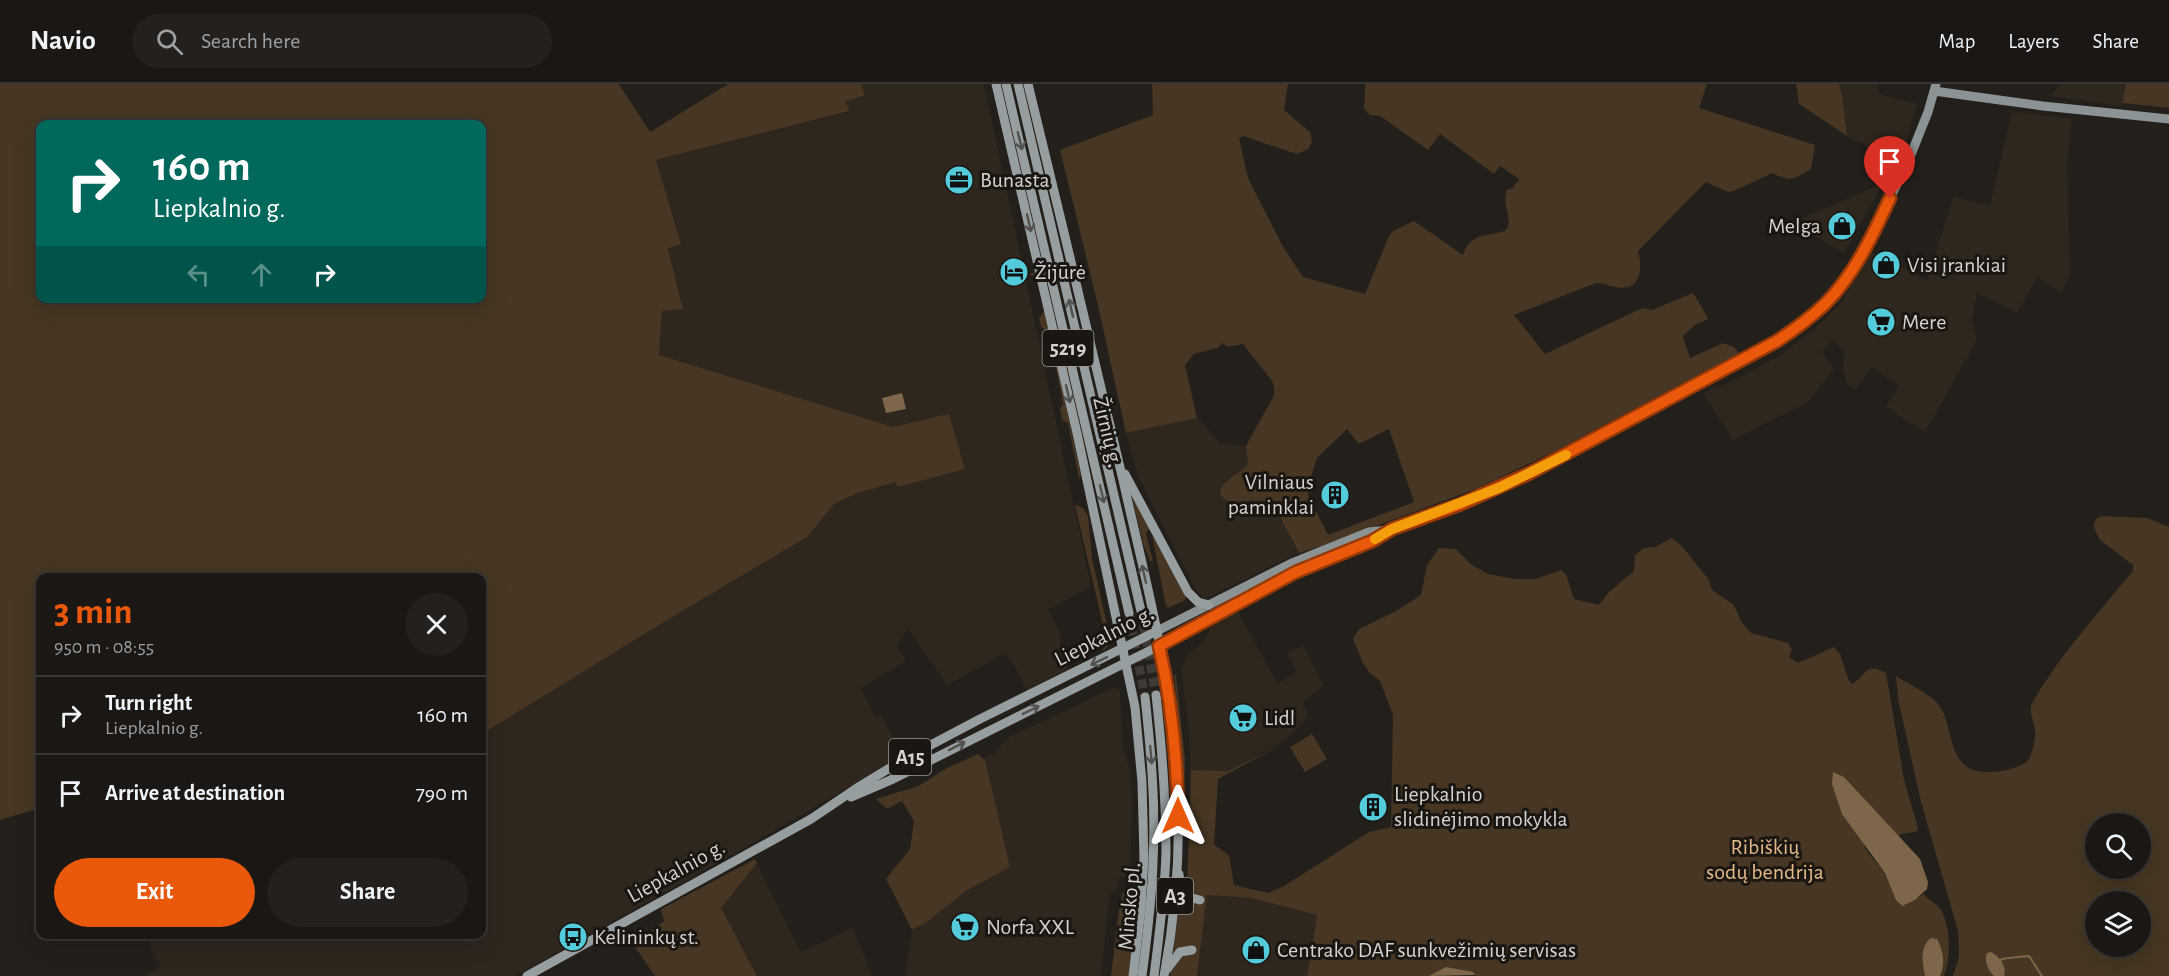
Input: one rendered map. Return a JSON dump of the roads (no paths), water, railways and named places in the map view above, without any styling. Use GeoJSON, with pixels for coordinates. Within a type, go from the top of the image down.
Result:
{"type":"FeatureCollection","features":[{"type":"Feature","properties":{"kind":"highway","name":"5219"},"geometry":{"type":"LineString","coordinates":[[996,84],[1056,339],[1123,648]]}},
{"type":"Feature","properties":{"kind":"highway","name":"Žirnių g."},"geometry":{"type":"LineString","coordinates":[[1006,84],[1129,613]]}},
{"type":"Feature","properties":{"kind":"highway","name":"Žirnių g."},"geometry":{"type":"LineString","coordinates":[[1018,84],[1141,611]]}},
{"type":"Feature","properties":{"kind":"highway","name":"5219"},"geometry":{"type":"LineString","coordinates":[[1028,84],[1119,462],[1156,631]]}},
{"type":"Feature","properties":{"kind":"highway"},"geometry":{"type":"LineString","coordinates":[[1119,462],[1188,592],[1198,602],[1209,605]]}},
{"type":"Feature","properties":{"kind":"highway","name":"Liepkalnio g."},"geometry":{"type":"LineString","coordinates":[[527,976],[811,819],[860,786],[908,758],[980,719],[1156,631]]}},
{"type":"Feature","properties":{"kind":"highway","name":"A3"},"geometry":{"type":"LineString","coordinates":[[1156,631],[1171,710],[1178,786],[1175,904],[1164,975]]}},
{"type":"Feature","properties":{"kind":"highway","name":"Liepkalnio g."},"geometry":{"type":"LineString","coordinates":[[843,799],[863,793],[1127,664],[1159,646]]}},
{"type":"Feature","properties":{"kind":"highway","name":"A3"},"geometry":{"type":"LineString","coordinates":[[1123,648],[1135,707],[1142,782],[1144,858],[1133,976]]}},
{"type":"Feature","properties":{"kind":"highway","name":"Minsko pl."},"geometry":{"type":"LineString","coordinates":[[1154,976],[1163,904],[1166,854],[1163,762],[1156,695]]}},
{"type":"Feature","properties":{"kind":"highway","name":"Minsko pl."},"geometry":{"type":"LineString","coordinates":[[1142,976],[1154,860],[1154,800],[1145,697]]}},
{"type":"Feature","properties":{"kind":"highway"},"geometry":{"type":"LineString","coordinates":[[1177,867],[1180,882],[1188,897],[1200,900]]}},
{"type":"Feature","properties":{"kind":"highway"},"geometry":{"type":"LineString","coordinates":[[1164,975],[1180,952],[1192,950]]}},
{"type":"Feature","properties":{"kind":"main road"},"geometry":{"type":"LineString","coordinates":[[1935,87],[2034,105],[2169,119]]}},
{"type":"Feature","properties":{"kind":"main road","name":"Liepkalnio g."},"geometry":{"type":"LineString","coordinates":[[1159,646],[1282,579],[1372,541],[1392,529],[1461,504],[1536,470],[1756,354],[1811,317],[1846,279],[1874,230],[1906,167],[1935,87]]}},
{"type":"Feature","properties":{"kind":"main road","name":"Liepkalnio g."},"geometry":{"type":"LineString","coordinates":[[1156,631],[1311,555],[1369,532],[1392,529]]}},
{"type":"Feature","properties":{"kind":"waterway"},"geometry":{"type":"LineString","coordinates":[[2000,960],[2029,956],[2042,976]]}},
{"type":"Feature","properties":{"kind":"tunnel"},"geometry":{"type":"LineString","coordinates":[[1141,611],[1156,695]]}},
{"type":"Feature","properties":{"kind":"tunnel"},"geometry":{"type":"LineString","coordinates":[[1129,613],[1145,697]]}},
{"type":"Feature","properties":{"kind":"place","name":"Bunasta"},"geometry":{"type":"Point","coordinates":[959,180]}},
{"type":"Feature","properties":{"kind":"place","name":"Melga"},"geometry":{"type":"Point","coordinates":[1842,226]}},
{"type":"Feature","properties":{"kind":"place","name":"Visi įrankiai"},"geometry":{"type":"Point","coordinates":[1886,265]}},
{"type":"Feature","properties":{"kind":"place","name":"Žijūrė"},"geometry":{"type":"Point","coordinates":[1014,272]}},
{"type":"Feature","properties":{"kind":"place","name":"Mere"},"geometry":{"type":"Point","coordinates":[1881,322]}},
{"type":"Feature","properties":{"kind":"place","name":"Vilniaus paminklai"},"geometry":{"type":"Point","coordinates":[1335,495]}},
{"type":"Feature","properties":{"kind":"place","name":"Lidl"},"geometry":{"type":"Point","coordinates":[1243,718]}},
{"type":"Feature","properties":{"kind":"place","name":"Liepkalnio slidinėjimo mokykla"},"geometry":{"type":"Point","coordinates":[1373,807]}},
{"type":"Feature","properties":{"kind":"place","name":"Norfa XXL"},"geometry":{"type":"Point","coordinates":[965,927]}},
{"type":"Feature","properties":{"kind":"place","name":"Kelininkų st."},"geometry":{"type":"Point","coordinates":[573,937]}},
{"type":"Feature","properties":{"kind":"place","name":"Centrako DAF sunkvežimių servisas"},"geometry":{"type":"Point","coordinates":[1256,950]}},
{"type":"Feature","properties":{"kind":"park label","name":"Ribiškių sodų bendrija"},"geometry":{"type":"Point","coordinates":[1765,860]}}]}
